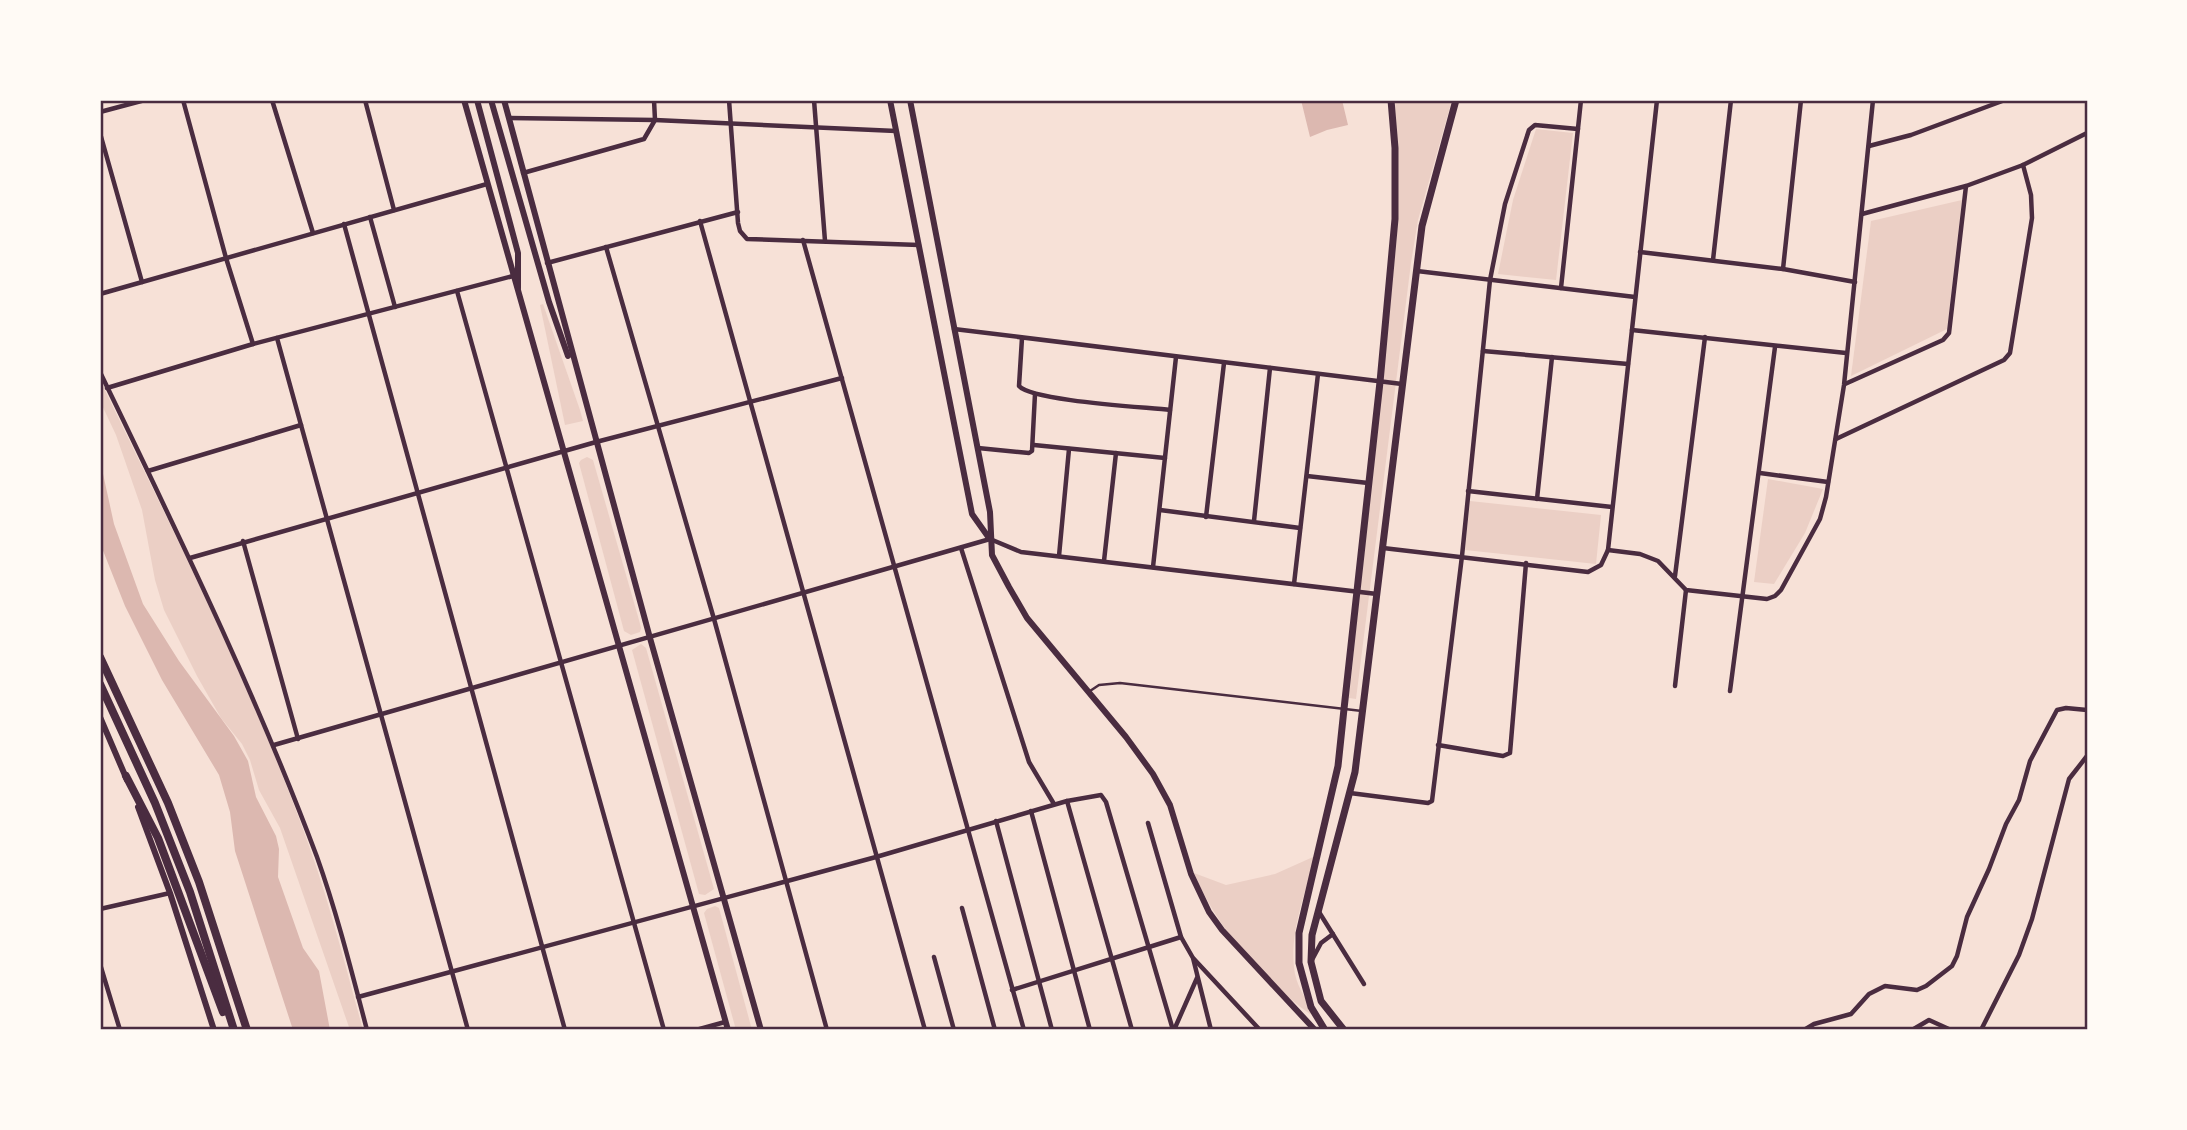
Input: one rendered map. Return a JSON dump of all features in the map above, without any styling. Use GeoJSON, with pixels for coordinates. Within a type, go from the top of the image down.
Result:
{"type":"FeatureCollection","features":[{"type":"Feature","properties":{"kind":"highway"},"geometry":{"type":"LineString","coordinates":[[100,657],[168,803],[199,882],[247,1030]]}},
{"type":"Feature","properties":{"kind":"highway"},"geometry":{"type":"LineString","coordinates":[[100,684],[155,803],[190,892],[233,1030]]}},
{"type":"Feature","properties":{"kind":"highway"},"geometry":{"type":"LineString","coordinates":[[125,776],[158,838],[213,987],[233,1030]]}},
{"type":"Feature","properties":{"kind":"main road"},"geometry":{"type":"LineString","coordinates":[[464,100],[728,1030]]}},
{"type":"Feature","properties":{"kind":"main road"},"geometry":{"type":"LineString","coordinates":[[477,100],[518,253],[518,296]]}},
{"type":"Feature","properties":{"kind":"main road"},"geometry":{"type":"LineString","coordinates":[[491,100],[549,302],[585,404]]}},
{"type":"Feature","properties":{"kind":"main road"},"geometry":{"type":"LineString","coordinates":[[504,100],[585,404],[761,1030]]}},
{"type":"Feature","properties":{"kind":"main road"},"geometry":{"type":"LineString","coordinates":[[890,100],[972,513],[990,539]]}},
{"type":"Feature","properties":{"kind":"main road"},"geometry":{"type":"LineString","coordinates":[[910,100],[990,512],[992,555],[1027,618],[1153,774],[1170,805],[1191,874],[1209,912],[1222,930],[1315,1030]]}},
{"type":"Feature","properties":{"kind":"main road"},"geometry":{"type":"LineString","coordinates":[[1325,1030],[1311,1007],[1299,963],[1299,933],[1338,766],[1395,219],[1395,148],[1391,100]]}},
{"type":"Feature","properties":{"kind":"main road"},"geometry":{"type":"LineString","coordinates":[[1344,1030],[1321,1001],[1311,962],[1312,935],[1350,793],[1422,223],[1456,100]]}},
{"type":"Feature","properties":{"kind":"main road"},"geometry":{"type":"LineString","coordinates":[[100,717],[103,732],[125,776],[170,893],[214,1030]]}},
{"type":"Feature","properties":{"kind":"street"},"geometry":{"type":"LineString","coordinates":[[100,112],[145,100]]}},
{"type":"Feature","properties":{"kind":"street"},"geometry":{"type":"LineString","coordinates":[[183,100],[226,258],[253,344]]}},
{"type":"Feature","properties":{"kind":"street"},"geometry":{"type":"LineString","coordinates":[[272,100],[313,233]]}},
{"type":"Feature","properties":{"kind":"street"},"geometry":{"type":"LineString","coordinates":[[365,100],[394,210]]}},
{"type":"Feature","properties":{"kind":"street"},"geometry":{"type":"LineString","coordinates":[[523,173],[644,139],[655,120],[654,100]]}},
{"type":"Feature","properties":{"kind":"street"},"geometry":{"type":"LineString","coordinates":[[729,100],[740,231],[747,239],[920,245]]}},
{"type":"Feature","properties":{"kind":"street"},"geometry":{"type":"LineString","coordinates":[[814,100],[825,241]]}},
{"type":"Feature","properties":{"kind":"street"},"geometry":{"type":"LineString","coordinates":[[1561,288],[1581,100]]}},
{"type":"Feature","properties":{"kind":"street"},"geometry":{"type":"LineString","coordinates":[[1382,548],[1588,572],[1601,565],[1608,550],[1657,100]]}},
{"type":"Feature","properties":{"kind":"street"},"geometry":{"type":"LineString","coordinates":[[1713,260],[1731,100]]}},
{"type":"Feature","properties":{"kind":"street"},"geometry":{"type":"LineString","coordinates":[[1783,269],[1801,100]]}},
{"type":"Feature","properties":{"kind":"street"},"geometry":{"type":"LineString","coordinates":[[1608,550],[1640,554],[1658,561],[1686,590],[1744,598],[1767,598],[1775,596],[1781,590],[1820,519],[1828,482],[1844,385],[1873,100]]}},
{"type":"Feature","properties":{"kind":"street"},"geometry":{"type":"LineString","coordinates":[[1869,146],[1911,135],[2005,100]]}},
{"type":"Feature","properties":{"kind":"street"},"geometry":{"type":"LineString","coordinates":[[509,118],[655,120],[896,131]]}},
{"type":"Feature","properties":{"kind":"street"},"geometry":{"type":"LineString","coordinates":[[1350,793],[1428,803],[1434,797],[1490,280],[1505,204],[1529,130],[1535,125],[1578,129]]}},
{"type":"Feature","properties":{"kind":"street"},"geometry":{"type":"LineString","coordinates":[[100,133],[142,282]]}},
{"type":"Feature","properties":{"kind":"street"},"geometry":{"type":"LineString","coordinates":[[1861,214],[1966,186],[2023,165],[2087,133]]}},
{"type":"Feature","properties":{"kind":"street"},"geometry":{"type":"LineString","coordinates":[[1836,439],[2004,360],[2010,353],[2032,218],[2031,195],[2023,165]]}},
{"type":"Feature","properties":{"kind":"street"},"geometry":{"type":"LineString","coordinates":[[100,294],[486,184]]}},
{"type":"Feature","properties":{"kind":"street"},"geometry":{"type":"LineString","coordinates":[[1844,385],[1943,340],[1949,333],[1966,186]]}},
{"type":"Feature","properties":{"kind":"street"},"geometry":{"type":"LineString","coordinates":[[547,263],[738,212]]}},
{"type":"Feature","properties":{"kind":"street"},"geometry":{"type":"LineString","coordinates":[[370,217],[395,307]]}},
{"type":"Feature","properties":{"kind":"street"},"geometry":{"type":"LineString","coordinates":[[699,221],[925,1030]]}},
{"type":"Feature","properties":{"kind":"street"},"geometry":{"type":"LineString","coordinates":[[344,224],[565,1030]]}},
{"type":"Feature","properties":{"kind":"street"},"geometry":{"type":"LineString","coordinates":[[803,240],[1024,1030]]}},
{"type":"Feature","properties":{"kind":"street"},"geometry":{"type":"LineString","coordinates":[[606,247],[714,619],[827,1030]]}},
{"type":"Feature","properties":{"kind":"street"},"geometry":{"type":"LineString","coordinates":[[1640,252],[1783,269],[1855,282]]}},
{"type":"Feature","properties":{"kind":"street"},"geometry":{"type":"LineString","coordinates":[[1415,271],[1635,297]]}},
{"type":"Feature","properties":{"kind":"street"},"geometry":{"type":"LineString","coordinates":[[107,388],[253,344],[513,276]]}},
{"type":"Feature","properties":{"kind":"street"},"geometry":{"type":"LineString","coordinates":[[457,291],[664,1030]]}},
{"type":"Feature","properties":{"kind":"street"},"geometry":{"type":"LineString","coordinates":[[953,329],[1402,384]]}},
{"type":"Feature","properties":{"kind":"street"},"geometry":{"type":"LineString","coordinates":[[1632,330],[1846,353]]}},
{"type":"Feature","properties":{"kind":"street"},"geometry":{"type":"LineString","coordinates":[[1675,577],[1705,337]]}},
{"type":"Feature","properties":{"kind":"street"},"geometry":{"type":"LineString","coordinates":[[277,338],[468,1030]]}},
{"type":"Feature","properties":{"kind":"street"},"geometry":{"type":"LineString","coordinates":[[1022,338],[1019,386],[1024,391],[1170,410]]}},
{"type":"Feature","properties":{"kind":"street"},"geometry":{"type":"LineString","coordinates":[[1730,691],[1775,347]]}},
{"type":"Feature","properties":{"kind":"street"},"geometry":{"type":"LineString","coordinates":[[1483,351],[1628,365]]}},
{"type":"Feature","properties":{"kind":"street"},"geometry":{"type":"LineString","coordinates":[[1153,567],[1176,356]]}},
{"type":"Feature","properties":{"kind":"street"},"geometry":{"type":"LineString","coordinates":[[1537,499],[1552,357]]}},
{"type":"Feature","properties":{"kind":"street"},"geometry":{"type":"LineString","coordinates":[[1206,517],[1224,363]]}},
{"type":"Feature","properties":{"kind":"street"},"geometry":{"type":"LineString","coordinates":[[1254,521],[1270,368]]}},
{"type":"Feature","properties":{"kind":"street"},"geometry":{"type":"LineString","coordinates":[[100,372],[190,558],[274,745],[318,860],[367,1030]]}},
{"type":"Feature","properties":{"kind":"street"},"geometry":{"type":"LineString","coordinates":[[1294,584],[1318,374]]}},
{"type":"Feature","properties":{"kind":"street"},"geometry":{"type":"LineString","coordinates":[[190,558],[596,442],[842,378]]}},
{"type":"Feature","properties":{"kind":"street"},"geometry":{"type":"LineString","coordinates":[[977,448],[1030,453],[1034,445],[1035,394]]}},
{"type":"Feature","properties":{"kind":"street"},"geometry":{"type":"LineString","coordinates":[[148,471],[301,425]]}},
{"type":"Feature","properties":{"kind":"street"},"geometry":{"type":"LineString","coordinates":[[1034,445],[1165,458]]}},
{"type":"Feature","properties":{"kind":"street"},"geometry":{"type":"LineString","coordinates":[[1059,556],[1069,449]]}},
{"type":"Feature","properties":{"kind":"street"},"geometry":{"type":"LineString","coordinates":[[1104,561],[1116,453]]}},
{"type":"Feature","properties":{"kind":"street"},"geometry":{"type":"LineString","coordinates":[[1760,473],[1828,482]]}},
{"type":"Feature","properties":{"kind":"street"},"geometry":{"type":"LineString","coordinates":[[1307,476],[1368,483]]}},
{"type":"Feature","properties":{"kind":"street"},"geometry":{"type":"LineString","coordinates":[[1468,491],[1612,507]]}},
{"type":"Feature","properties":{"kind":"street"},"geometry":{"type":"LineString","coordinates":[[1160,510],[1300,528]]}},
{"type":"Feature","properties":{"kind":"street"},"geometry":{"type":"LineString","coordinates":[[274,745],[990,539],[1003,547],[1021,552],[1377,594]]}},
{"type":"Feature","properties":{"kind":"street"},"geometry":{"type":"LineString","coordinates":[[243,541],[298,739]]}},
{"type":"Feature","properties":{"kind":"street"},"geometry":{"type":"LineString","coordinates":[[961,548],[1029,762],[1054,804]]}},
{"type":"Feature","properties":{"kind":"street"},"geometry":{"type":"LineString","coordinates":[[1438,745],[1503,756],[1510,753],[1526,563]]}},
{"type":"Feature","properties":{"kind":"street"},"geometry":{"type":"LineString","coordinates":[[1675,686],[1686,590]]}},
{"type":"Feature","properties":{"kind":"street"},"geometry":{"type":"LineString","coordinates":[[1804,1030],[1814,1024],[1851,1014],[1869,994],[1885,986],[1917,990],[1952,966],[1967,917],[2006,824],[2019,800],[2030,761],[2057,710],[2087,710]]}},
{"type":"Feature","properties":{"kind":"street"},"geometry":{"type":"LineString","coordinates":[[1981,1030],[2019,956],[2032,919],[2069,779],[2087,756]]}},
{"type":"Feature","properties":{"kind":"street"},"geometry":{"type":"LineString","coordinates":[[358,997],[876,857],[1054,804],[1101,795],[1106,802],[1173,1030]]}},
{"type":"Feature","properties":{"kind":"street"},"geometry":{"type":"LineString","coordinates":[[1067,801],[1132,1030]]}},
{"type":"Feature","properties":{"kind":"street"},"geometry":{"type":"LineString","coordinates":[[1031,811],[1090,1030]]}},
{"type":"Feature","properties":{"kind":"street"},"geometry":{"type":"LineString","coordinates":[[996,821],[1052,1030]]}},
{"type":"Feature","properties":{"kind":"street"},"geometry":{"type":"LineString","coordinates":[[1148,823],[1181,936],[1193,958],[1260,1030]]}},
{"type":"Feature","properties":{"kind":"street"},"geometry":{"type":"LineString","coordinates":[[100,909],[170,893]]}},
{"type":"Feature","properties":{"kind":"street"},"geometry":{"type":"LineString","coordinates":[[962,908],[995,1030]]}},
{"type":"Feature","properties":{"kind":"street"},"geometry":{"type":"LineString","coordinates":[[1317,909],[1364,984]]}},
{"type":"Feature","properties":{"kind":"street"},"geometry":{"type":"LineString","coordinates":[[1311,962],[1318,948],[1333,934]]}},
{"type":"Feature","properties":{"kind":"street"},"geometry":{"type":"LineString","coordinates":[[1012,990],[1181,936]]}},
{"type":"Feature","properties":{"kind":"street"},"geometry":{"type":"LineString","coordinates":[[934,957],[954,1030]]}},
{"type":"Feature","properties":{"kind":"street"},"geometry":{"type":"LineString","coordinates":[[1193,958],[1211,1030]]}},
{"type":"Feature","properties":{"kind":"street"},"geometry":{"type":"LineString","coordinates":[[100,964],[120,1030]]}},
{"type":"Feature","properties":{"kind":"street"},"geometry":{"type":"LineString","coordinates":[[1173,1030],[1197,978]]}},
{"type":"Feature","properties":{"kind":"street"},"geometry":{"type":"LineString","coordinates":[[1912,1030],[1929,1020],[1951,1030]]}},
{"type":"Feature","properties":{"kind":"street"},"geometry":{"type":"LineString","coordinates":[[696,1030],[725,1022]]}},
{"type":"Feature","properties":{"kind":"lane"},"geometry":{"type":"LineString","coordinates":[[1088,693],[1099,685],[1120,683],[1362,711]]}},
{"type":"Feature","properties":{"kind":"shaded area"},"geometry":{"type":"Polygon","coordinates":[[[1301,100],[1342,100],[1348,125],[1310,137],[1301,100]]]}},
{"type":"Feature","properties":{"kind":"shaded area"},"geometry":{"type":"Polygon","coordinates":[[[1395,100],[1452,100],[1418,220],[1411,263],[1356,699],[1349,698],[1397,237],[1395,100]]]}},
{"type":"Feature","properties":{"kind":"shaded area"},"geometry":{"type":"Polygon","coordinates":[[[1536,129],[1573,133],[1556,280],[1498,274],[1513,200],[1536,129]]]}},
{"type":"Feature","properties":{"kind":"shaded area"},"geometry":{"type":"Polygon","coordinates":[[[1962,200],[1947,329],[1851,376],[1871,221],[1962,200]]]}},
{"type":"Feature","properties":{"kind":"shaded area"},"geometry":{"type":"Polygon","coordinates":[[[543,304],[583,421],[565,425],[540,305],[543,304]]]}},
{"type":"Feature","properties":{"kind":"shaded area"},"geometry":{"type":"Polygon","coordinates":[[[100,380],[205,598],[278,765],[318,872],[363,1030],[350,1030],[280,828],[259,790],[250,760],[242,744],[221,718],[164,610],[155,580],[142,510],[116,435],[100,401],[100,380]]]}},
{"type":"Feature","properties":{"kind":"shaded area"},"geometry":{"type":"Polygon","coordinates":[[[587,457],[593,460],[641,628],[640,632],[631,635],[624,631],[579,463],[587,457]]]}},
{"type":"Feature","properties":{"kind":"shaded area"},"geometry":{"type":"Polygon","coordinates":[[[100,460],[114,524],[143,604],[179,661],[234,736],[248,761],[256,797],[276,836],[279,849],[278,877],[303,948],[319,971],[330,1030],[293,1030],[235,851],[230,812],[219,775],[162,680],[125,606],[100,543],[100,460]]]}},
{"type":"Feature","properties":{"kind":"shaded area"},"geometry":{"type":"Polygon","coordinates":[[[1768,479],[1823,489],[1805,533],[1774,584],[1754,582],[1768,479]]]}},
{"type":"Feature","properties":{"kind":"shaded area"},"geometry":{"type":"Polygon","coordinates":[[[1470,501],[1601,515],[1596,564],[1465,550],[1470,501]]]}},
{"type":"Feature","properties":{"kind":"shaded area"},"geometry":{"type":"Polygon","coordinates":[[[641,644],[646,648],[714,889],[705,895],[699,894],[632,650],[641,644]]]}},
{"type":"Feature","properties":{"kind":"shaded area"},"geometry":{"type":"Polygon","coordinates":[[[1313,857],[1296,930],[1293,960],[1296,979],[1313,1014],[1310,1014],[1258,969],[1228,933],[1194,873],[1226,885],[1275,874],[1313,857]]]}},
{"type":"Feature","properties":{"kind":"shaded area"},"geometry":{"type":"Polygon","coordinates":[[[715,906],[719,908],[752,1030],[736,1030],[704,913],[715,906]]]}}]}
